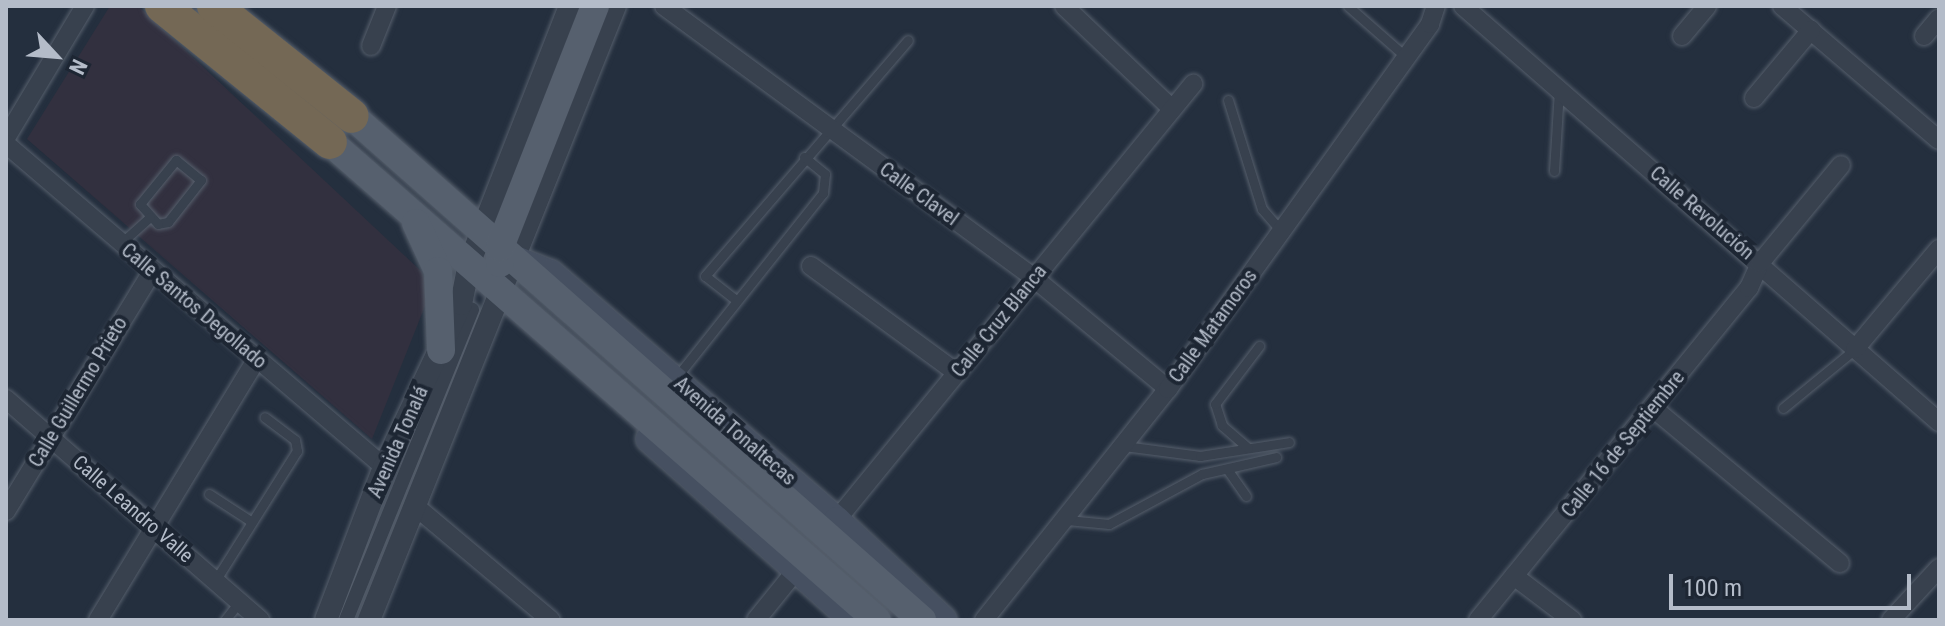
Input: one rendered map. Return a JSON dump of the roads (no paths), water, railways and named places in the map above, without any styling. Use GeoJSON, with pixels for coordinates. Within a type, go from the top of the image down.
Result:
{"type":"FeatureCollection","features":[{"type":"Feature","properties":{"kind":"highway"},"geometry":{"type":"LineString","coordinates":[[162,6],[330,142]]}},
{"type":"Feature","properties":{"kind":"highway"},"geometry":{"type":"LineString","coordinates":[[188,6],[330,142]]}},
{"type":"Feature","properties":{"kind":"highway"},"geometry":{"type":"LineString","coordinates":[[214,6],[352,116]]}},
{"type":"Feature","properties":{"kind":"highway"},"geometry":{"type":"LineString","coordinates":[[238,6],[352,116]]}},
{"type":"Feature","properties":{"kind":"main road","name":"Avenida Tonalá"},"geometry":{"type":"LineString","coordinates":[[501,291],[499,246],[595,6]]}},
{"type":"Feature","properties":{"kind":"main road","name":"Avenida Tonaltecas"},"geometry":{"type":"LineString","coordinates":[[352,116],[499,246],[944,620]]}},
{"type":"Feature","properties":{"kind":"main road"},"geometry":{"type":"LineString","coordinates":[[330,142],[401,199],[801,564],[853,620]]}},
{"type":"Feature","properties":{"kind":"main road"},"geometry":{"type":"LineString","coordinates":[[401,199],[438,271],[441,350]]}},
{"type":"Feature","properties":{"kind":"main road"},"geometry":{"type":"LineString","coordinates":[[469,264],[499,246]]}},
{"type":"Feature","properties":{"kind":"main road","name":"Avenida Tonaltecas"},"geometry":{"type":"LineString","coordinates":[[499,246],[551,273],[675,380],[832,526],[922,620]]}},
{"type":"Feature","properties":{"kind":"main road"},"geometry":{"type":"LineString","coordinates":[[801,564],[877,620]]}},
{"type":"Feature","properties":{"kind":"street"},"geometry":{"type":"LineString","coordinates":[[6,141],[85,6]]}},
{"type":"Feature","properties":{"kind":"street"},"geometry":{"type":"LineString","coordinates":[[371,46],[387,6]]}},
{"type":"Feature","properties":{"kind":"street","name":"Avenida Tonalá"},"geometry":{"type":"LineString","coordinates":[[499,246],[570,6]]}},
{"type":"Feature","properties":{"kind":"street","name":"Avenida Tonalá"},"geometry":{"type":"LineString","coordinates":[[499,246],[615,6]]}},
{"type":"Feature","properties":{"kind":"street","name":"Calle Clavel"},"geometry":{"type":"LineString","coordinates":[[664,6],[1034,278],[1168,389]]}},
{"type":"Feature","properties":{"kind":"street"},"geometry":{"type":"LineString","coordinates":[[1064,6],[1172,109]]}},
{"type":"Feature","properties":{"kind":"street","name":"Calle Matamoros"},"geometry":{"type":"LineString","coordinates":[[984,620],[1067,520],[1168,389],[1433,15],[1452,6]]}},
{"type":"Feature","properties":{"kind":"street","name":"Calle Revolución"},"geometry":{"type":"LineString","coordinates":[[1463,6],[1939,422]]}},
{"type":"Feature","properties":{"kind":"street"},"geometry":{"type":"LineString","coordinates":[[1682,36],[1707,6]]}},
{"type":"Feature","properties":{"kind":"street"},"geometry":{"type":"LineString","coordinates":[[1782,6],[1939,140]]}},
{"type":"Feature","properties":{"kind":"street"},"geometry":{"type":"LineString","coordinates":[[1924,36],[1939,18]]}},
{"type":"Feature","properties":{"kind":"street"},"geometry":{"type":"LineString","coordinates":[[1754,98],[1811,30]]}},
{"type":"Feature","properties":{"kind":"street","name":"Calle Cruz Blanca"},"geometry":{"type":"LineString","coordinates":[[832,526],[1193,84]]}},
{"type":"Feature","properties":{"kind":"street","name":"Calle Santos Degollado"},"geometry":{"type":"LineString","coordinates":[[6,141],[152,272],[384,467]]}},
{"type":"Feature","properties":{"kind":"street","name":"Calle 16 de Septiembre"},"geometry":{"type":"LineString","coordinates":[[1478,620],[1749,288],[1760,263],[1841,165]]}},
{"type":"Feature","properties":{"kind":"street"},"geometry":{"type":"LineString","coordinates":[[1855,349],[1939,249]]}},
{"type":"Feature","properties":{"kind":"street","name":"Avenida Tonalá"},"geometry":{"type":"LineString","coordinates":[[348,616],[384,467],[461,304],[469,264]]}},
{"type":"Feature","properties":{"kind":"street"},"geometry":{"type":"LineString","coordinates":[[811,266],[957,373]]}},
{"type":"Feature","properties":{"kind":"street","name":"Calle Guillermo Prieto"},"geometry":{"type":"LineString","coordinates":[[6,511],[152,272]]}},
{"type":"Feature","properties":{"kind":"street","name":"Avenida Tonalá"},"geometry":{"type":"LineString","coordinates":[[348,616],[415,506],[501,291]]}},
{"type":"Feature","properties":{"kind":"street"},"geometry":{"type":"LineString","coordinates":[[348,616],[472,310]]}},
{"type":"Feature","properties":{"kind":"street"},"geometry":{"type":"LineString","coordinates":[[98,620],[257,358]]}},
{"type":"Feature","properties":{"kind":"street","name":"Calle Leandro Valle"},"geometry":{"type":"LineString","coordinates":[[6,399],[260,620]]}},
{"type":"Feature","properties":{"kind":"street"},"geometry":{"type":"LineString","coordinates":[[1653,408],[1840,563]]}},
{"type":"Feature","properties":{"kind":"street"},"geometry":{"type":"LineString","coordinates":[[415,506],[551,620]]}},
{"type":"Feature","properties":{"kind":"street"},"geometry":{"type":"LineString","coordinates":[[756,620],[801,564]]}},
{"type":"Feature","properties":{"kind":"street"},"geometry":{"type":"LineString","coordinates":[[1891,620],[1939,568]]}},
{"type":"Feature","properties":{"kind":"street"},"geometry":{"type":"LineString","coordinates":[[1514,576],[1572,620]]}},
{"type":"Feature","properties":{"kind":"lane"},"geometry":{"type":"LineString","coordinates":[[1348,6],[1406,57]]}},
{"type":"Feature","properties":{"kind":"lane"},"geometry":{"type":"LineString","coordinates":[[736,300],[705,276],[804,157],[908,40]]}},
{"type":"Feature","properties":{"kind":"lane"},"geometry":{"type":"LineString","coordinates":[[1554,171],[1559,90]]}},
{"type":"Feature","properties":{"kind":"lane"},"geometry":{"type":"LineString","coordinates":[[1228,100],[1255,192],[1281,231]]}},
{"type":"Feature","properties":{"kind":"lane"},"geometry":{"type":"LineString","coordinates":[[675,380],[823,193],[825,174],[804,157]]}},
{"type":"Feature","properties":{"kind":"lane"},"geometry":{"type":"LineString","coordinates":[[183,161],[199,174],[199,186],[168,222],[158,224],[150,217],[142,210],[143,198],[171,164],[183,161]]}},
{"type":"Feature","properties":{"kind":"lane"},"geometry":{"type":"LineString","coordinates":[[120,244],[150,217]]}},
{"type":"Feature","properties":{"kind":"lane"},"geometry":{"type":"LineString","coordinates":[[1248,448],[1222,425],[1215,404],[1259,346]]}},
{"type":"Feature","properties":{"kind":"lane"},"geometry":{"type":"LineString","coordinates":[[1783,408],[1855,349]]}},
{"type":"Feature","properties":{"kind":"lane"},"geometry":{"type":"LineString","coordinates":[[215,581],[298,445],[265,417]]}},
{"type":"Feature","properties":{"kind":"lane"},"geometry":{"type":"LineString","coordinates":[[1124,446],[1176,456],[1289,442]]}},
{"type":"Feature","properties":{"kind":"lane"},"geometry":{"type":"LineString","coordinates":[[1067,520],[1109,524],[1168,489],[1227,469],[1276,457]]}},
{"type":"Feature","properties":{"kind":"lane"},"geometry":{"type":"LineString","coordinates":[[1227,469],[1246,496]]}},
{"type":"Feature","properties":{"kind":"lane"},"geometry":{"type":"LineString","coordinates":[[209,494],[252,522]]}},
{"type":"Feature","properties":{"kind":"lane"},"geometry":{"type":"LineString","coordinates":[[225,620],[239,602]]}}]}
